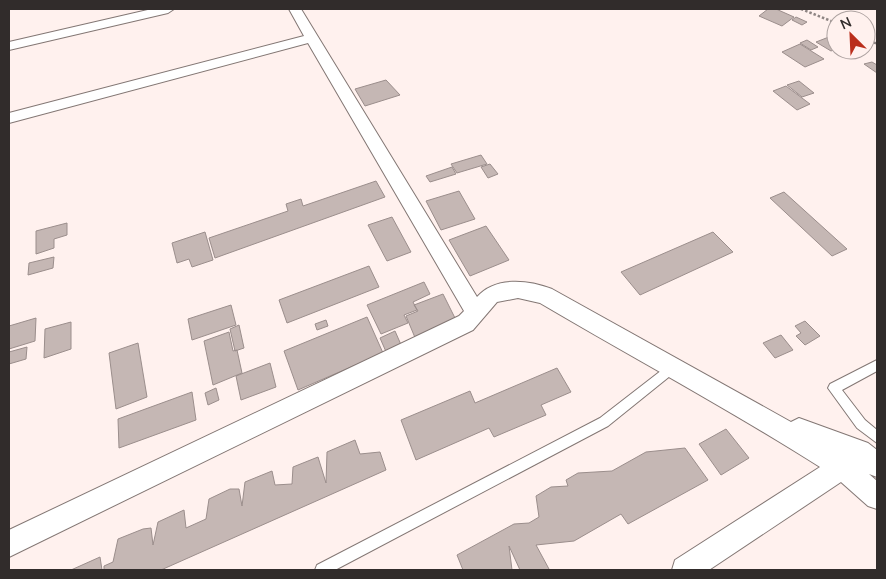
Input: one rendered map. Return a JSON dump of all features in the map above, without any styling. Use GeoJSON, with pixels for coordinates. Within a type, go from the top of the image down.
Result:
{"type":"FeatureCollection","features":[{"type":"Feature","properties":{"kind":"street"},"geometry":{"type":"LineString","coordinates":[[97,9],[100,25]]}},
{"type":"Feature","properties":{"kind":"street"},"geometry":{"type":"LineString","coordinates":[[9,46],[168,9]]}},
{"type":"Feature","properties":{"kind":"street"},"geometry":{"type":"LineString","coordinates":[[295,9],[476,313]]}},
{"type":"Feature","properties":{"kind":"street"},"geometry":{"type":"LineString","coordinates":[[9,118],[313,38]]}},
{"type":"Feature","properties":{"kind":"street"},"geometry":{"type":"LineString","coordinates":[[9,544],[466,323],[491,295],[518,289],[545,294],[670,368],[762,417],[842,467],[877,497]]}},
{"type":"Feature","properties":{"kind":"street"},"geometry":{"type":"LineString","coordinates":[[762,417],[859,452],[877,465]]}},
{"type":"Feature","properties":{"kind":"street"},"geometry":{"type":"LineString","coordinates":[[685,570],[842,467]]}},
{"type":"Feature","properties":{"kind":"lane"},"geometry":{"type":"LineString","coordinates":[[877,365],[834,388],[861,424],[877,437]]}},
{"type":"Feature","properties":{"kind":"lane"},"geometry":{"type":"LineString","coordinates":[[322,570],[604,422],[670,368]]}},
{"type":"Feature","properties":{"kind":"path"},"geometry":{"type":"LineString","coordinates":[[801,9],[826,19]]}},
{"type":"Feature","properties":{"kind":"building"},"geometry":{"type":"Polygon","coordinates":[[[768,9],[776,9],[794,17],[782,26],[759,16],[768,9]]]}},
{"type":"Feature","properties":{"kind":"building"},"geometry":{"type":"Polygon","coordinates":[[[796,17],[807,22],[802,25],[792,20],[796,17]]]}},
{"type":"Feature","properties":{"kind":"building"},"geometry":{"type":"Polygon","coordinates":[[[826,38],[826,48],[816,42],[826,38]]]}},
{"type":"Feature","properties":{"kind":"building"},"geometry":{"type":"Polygon","coordinates":[[[807,40],[818,47],[811,50],[800,43],[807,40]]]}},
{"type":"Feature","properties":{"kind":"building"},"geometry":{"type":"Polygon","coordinates":[[[800,44],[824,59],[805,67],[782,52],[800,44]]]}},
{"type":"Feature","properties":{"kind":"building"},"geometry":{"type":"Polygon","coordinates":[[[872,62],[877,65],[877,73],[864,64],[872,62]]]}},
{"type":"Feature","properties":{"kind":"building"},"geometry":{"type":"Polygon","coordinates":[[[386,80],[400,95],[365,106],[355,89],[386,80]]]}},
{"type":"Feature","properties":{"kind":"building"},"geometry":{"type":"Polygon","coordinates":[[[799,81],[814,93],[802,97],[787,85],[799,81]]]}},
{"type":"Feature","properties":{"kind":"building"},"geometry":{"type":"Polygon","coordinates":[[[786,86],[810,104],[797,110],[773,91],[786,86]]]}},
{"type":"Feature","properties":{"kind":"building"},"geometry":{"type":"Polygon","coordinates":[[[481,155],[487,164],[457,173],[451,164],[481,155]]]}},
{"type":"Feature","properties":{"kind":"building"},"geometry":{"type":"Polygon","coordinates":[[[490,164],[498,174],[488,178],[481,167],[490,164]]]}},
{"type":"Feature","properties":{"kind":"building"},"geometry":{"type":"Polygon","coordinates":[[[452,167],[456,174],[430,182],[426,176],[452,167]]]}},
{"type":"Feature","properties":{"kind":"building"},"geometry":{"type":"Polygon","coordinates":[[[376,181],[385,197],[215,258],[209,238],[288,211],[286,204],[301,199],[303,206],[376,181]]]}},
{"type":"Feature","properties":{"kind":"building"},"geometry":{"type":"Polygon","coordinates":[[[459,191],[475,219],[441,230],[426,201],[459,191]]]}},
{"type":"Feature","properties":{"kind":"building"},"geometry":{"type":"Polygon","coordinates":[[[784,192],[847,249],[832,256],[770,198],[784,192]]]}},
{"type":"Feature","properties":{"kind":"building"},"geometry":{"type":"Polygon","coordinates":[[[392,217],[411,252],[387,261],[368,225],[392,217]]]}},
{"type":"Feature","properties":{"kind":"building"},"geometry":{"type":"Polygon","coordinates":[[[67,223],[67,235],[54,239],[54,248],[36,254],[36,231],[67,223]]]}},
{"type":"Feature","properties":{"kind":"building"},"geometry":{"type":"Polygon","coordinates":[[[486,226],[509,260],[470,276],[449,240],[486,226]]]}},
{"type":"Feature","properties":{"kind":"building"},"geometry":{"type":"Polygon","coordinates":[[[205,232],[213,260],[192,267],[189,259],[177,263],[172,243],[205,232]]]}},
{"type":"Feature","properties":{"kind":"building"},"geometry":{"type":"Polygon","coordinates":[[[713,232],[733,252],[640,295],[621,272],[713,232]]]}},
{"type":"Feature","properties":{"kind":"building"},"geometry":{"type":"Polygon","coordinates":[[[54,257],[53,268],[28,275],[29,263],[54,257]]]}},
{"type":"Feature","properties":{"kind":"building"},"geometry":{"type":"Polygon","coordinates":[[[369,266],[379,287],[287,323],[279,300],[369,266]]]}},
{"type":"Feature","properties":{"kind":"building"},"geometry":{"type":"Polygon","coordinates":[[[424,282],[430,294],[413,302],[417,310],[404,315],[408,323],[381,334],[367,305],[424,282]]]}},
{"type":"Feature","properties":{"kind":"building"},"geometry":{"type":"Polygon","coordinates":[[[443,294],[458,324],[416,340],[406,316],[418,311],[414,305],[443,294]]]}},
{"type":"Feature","properties":{"kind":"building"},"geometry":{"type":"Polygon","coordinates":[[[231,305],[236,325],[192,340],[188,319],[231,305]]]}},
{"type":"Feature","properties":{"kind":"building"},"geometry":{"type":"Polygon","coordinates":[[[367,317],[383,353],[298,390],[284,351],[367,317]]]}},
{"type":"Feature","properties":{"kind":"building"},"geometry":{"type":"Polygon","coordinates":[[[36,318],[35,341],[9,349],[9,326],[36,318]]]}},
{"type":"Feature","properties":{"kind":"building"},"geometry":{"type":"Polygon","coordinates":[[[326,320],[328,326],[317,330],[315,324],[326,320]]]}},
{"type":"Feature","properties":{"kind":"building"},"geometry":{"type":"Polygon","coordinates":[[[805,321],[820,336],[805,345],[796,336],[801,333],[795,326],[805,321]]]}},
{"type":"Feature","properties":{"kind":"building"},"geometry":{"type":"Polygon","coordinates":[[[71,322],[71,349],[44,358],[45,329],[71,322]]]}},
{"type":"Feature","properties":{"kind":"building"},"geometry":{"type":"Polygon","coordinates":[[[239,325],[244,348],[235,351],[230,329],[239,325]]]}},
{"type":"Feature","properties":{"kind":"building"},"geometry":{"type":"Polygon","coordinates":[[[395,331],[402,347],[387,354],[380,338],[395,331]]]}},
{"type":"Feature","properties":{"kind":"building"},"geometry":{"type":"Polygon","coordinates":[[[229,332],[233,351],[237,350],[242,373],[213,385],[204,341],[229,332]]]}},
{"type":"Feature","properties":{"kind":"building"},"geometry":{"type":"Polygon","coordinates":[[[781,335],[793,350],[775,358],[763,343],[781,335]]]}},
{"type":"Feature","properties":{"kind":"building"},"geometry":{"type":"Polygon","coordinates":[[[138,343],[147,397],[116,409],[109,353],[138,343]]]}},
{"type":"Feature","properties":{"kind":"building"},"geometry":{"type":"Polygon","coordinates":[[[27,347],[26,359],[9,364],[9,352],[27,347]]]}},
{"type":"Feature","properties":{"kind":"building"},"geometry":{"type":"Polygon","coordinates":[[[270,363],[276,387],[241,400],[236,376],[270,363]]]}},
{"type":"Feature","properties":{"kind":"building"},"geometry":{"type":"Polygon","coordinates":[[[557,368],[571,392],[541,405],[546,415],[494,437],[489,428],[416,460],[401,420],[470,391],[475,403],[557,368]]]}},
{"type":"Feature","properties":{"kind":"building"},"geometry":{"type":"Polygon","coordinates":[[[216,388],[219,400],[208,405],[205,393],[216,388]]]}},
{"type":"Feature","properties":{"kind":"building"},"geometry":{"type":"Polygon","coordinates":[[[192,392],[196,420],[119,448],[118,419],[192,392]]]}},
{"type":"Feature","properties":{"kind":"building"},"geometry":{"type":"Polygon","coordinates":[[[726,429],[749,458],[721,475],[699,444],[726,429]]]}},
{"type":"Feature","properties":{"kind":"building"},"geometry":{"type":"Polygon","coordinates":[[[355,440],[360,454],[380,452],[386,470],[161,570],[104,570],[104,566],[113,562],[118,539],[143,529],[151,528],[153,545],[158,522],[184,510],[186,528],[206,519],[209,499],[230,489],[239,489],[242,506],[245,482],[272,471],[275,485],[292,484],[293,467],[318,457],[326,483],[327,452],[355,440]]]}},
{"type":"Feature","properties":{"kind":"building"},"geometry":{"type":"Polygon","coordinates":[[[685,448],[708,480],[628,524],[621,514],[574,541],[536,545],[549,569],[520,570],[509,546],[512,570],[463,570],[457,555],[514,524],[529,523],[539,517],[536,496],[551,487],[568,486],[566,480],[578,473],[612,471],[646,452],[685,448]]]}},
{"type":"Feature","properties":{"kind":"building"},"geometry":{"type":"Polygon","coordinates":[[[100,557],[102,570],[71,570],[100,557]]]}}]}
